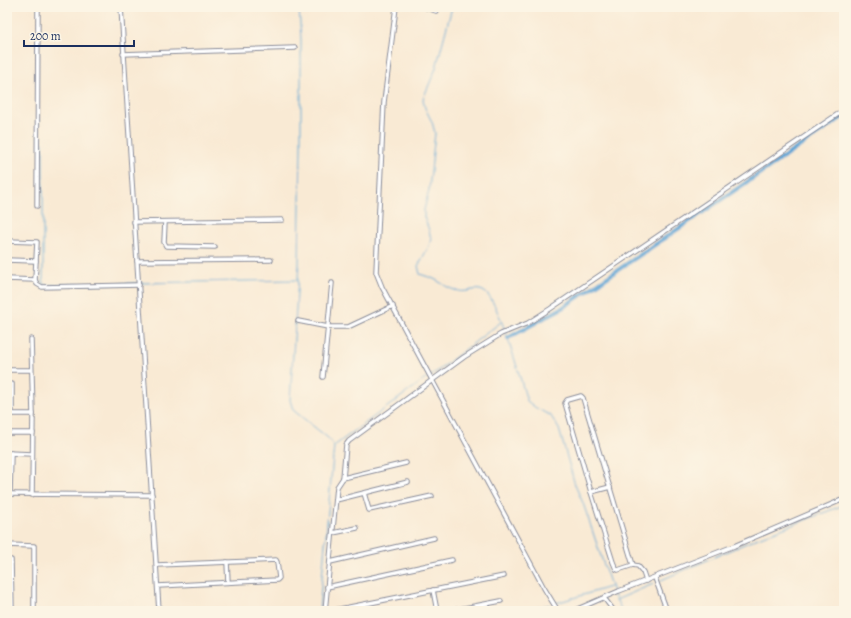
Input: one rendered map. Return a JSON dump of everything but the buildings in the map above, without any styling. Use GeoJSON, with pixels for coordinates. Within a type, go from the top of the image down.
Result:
{"type":"FeatureCollection","features":[{"type":"Feature","properties":{"kind":"street"},"geometry":{"type":"LineString","coordinates":[[37,206],[38,7]]}},
{"type":"Feature","properties":{"kind":"street"},"geometry":{"type":"LineString","coordinates":[[120,7],[159,611]]}},
{"type":"Feature","properties":{"kind":"street"},"geometry":{"type":"LineString","coordinates":[[396,7],[384,102],[376,270],[393,306],[544,588],[558,611]]}},
{"type":"Feature","properties":{"kind":"street"},"geometry":{"type":"LineString","coordinates":[[424,7],[436,11]]}},
{"type":"Feature","properties":{"kind":"street"},"geometry":{"type":"LineString","coordinates":[[123,54],[295,48]]}},
{"type":"Feature","properties":{"kind":"street"},"geometry":{"type":"LineString","coordinates":[[325,611],[337,487],[343,478],[346,445],[348,442],[460,359],[501,334],[528,323],[550,310],[844,110]]}},
{"type":"Feature","properties":{"kind":"street"},"geometry":{"type":"LineString","coordinates":[[134,222],[282,220]]}},
{"type":"Feature","properties":{"kind":"street"},"geometry":{"type":"LineString","coordinates":[[166,222],[164,242],[166,246],[215,247]]}},
{"type":"Feature","properties":{"kind":"street"},"geometry":{"type":"LineString","coordinates":[[7,241],[37,242],[35,280],[42,288],[139,284]]}},
{"type":"Feature","properties":{"kind":"street"},"geometry":{"type":"LineString","coordinates":[[7,260],[36,262]]}},
{"type":"Feature","properties":{"kind":"street"},"geometry":{"type":"LineString","coordinates":[[137,261],[271,260]]}},
{"type":"Feature","properties":{"kind":"street"},"geometry":{"type":"LineString","coordinates":[[7,279],[35,280]]}},
{"type":"Feature","properties":{"kind":"street"},"geometry":{"type":"LineString","coordinates":[[323,377],[332,283]]}},
{"type":"Feature","properties":{"kind":"street"},"geometry":{"type":"LineString","coordinates":[[298,321],[328,327],[348,327],[393,306]]}},
{"type":"Feature","properties":{"kind":"street"},"geometry":{"type":"LineString","coordinates":[[31,339],[33,414],[32,495]]}},
{"type":"Feature","properties":{"kind":"street"},"geometry":{"type":"LineString","coordinates":[[7,370],[31,370]]}},
{"type":"Feature","properties":{"kind":"street"},"geometry":{"type":"LineString","coordinates":[[12,384],[12,414]]}},
{"type":"Feature","properties":{"kind":"street"},"geometry":{"type":"LineString","coordinates":[[633,565],[582,396],[567,400],[565,403],[615,567],[618,570],[621,570],[633,565],[638,566],[641,568],[646,581]]}},
{"type":"Feature","properties":{"kind":"street"},"geometry":{"type":"LineString","coordinates":[[7,414],[33,414]]}},
{"type":"Feature","properties":{"kind":"street"},"geometry":{"type":"LineString","coordinates":[[7,433],[33,433]]}},
{"type":"Feature","properties":{"kind":"street"},"geometry":{"type":"LineString","coordinates":[[32,454],[9,453],[8,494],[152,495]]}},
{"type":"Feature","properties":{"kind":"street"},"geometry":{"type":"LineString","coordinates":[[343,478],[406,463]]}},
{"type":"Feature","properties":{"kind":"street"},"geometry":{"type":"LineString","coordinates":[[336,500],[408,482]]}},
{"type":"Feature","properties":{"kind":"street"},"geometry":{"type":"LineString","coordinates":[[591,492],[610,486]]}},
{"type":"Feature","properties":{"kind":"street"},"geometry":{"type":"LineString","coordinates":[[364,493],[368,510],[432,496]]}},
{"type":"Feature","properties":{"kind":"street"},"geometry":{"type":"LineString","coordinates":[[573,611],[844,499]]}},
{"type":"Feature","properties":{"kind":"street"},"geometry":{"type":"LineString","coordinates":[[333,533],[357,528]]}},
{"type":"Feature","properties":{"kind":"street"},"geometry":{"type":"LineString","coordinates":[[330,562],[434,538]]}},
{"type":"Feature","properties":{"kind":"street"},"geometry":{"type":"LineString","coordinates":[[7,545],[34,546],[34,611]]}},
{"type":"Feature","properties":{"kind":"street"},"geometry":{"type":"LineString","coordinates":[[11,560],[12,611]]}},
{"type":"Feature","properties":{"kind":"street"},"geometry":{"type":"LineString","coordinates":[[157,565],[276,560],[279,578],[277,580],[158,586]]}},
{"type":"Feature","properties":{"kind":"street"},"geometry":{"type":"LineString","coordinates":[[328,587],[452,560]]}},
{"type":"Feature","properties":{"kind":"street"},"geometry":{"type":"LineString","coordinates":[[227,562],[228,582]]}},
{"type":"Feature","properties":{"kind":"street"},"geometry":{"type":"LineString","coordinates":[[330,611],[504,576]]}},
{"type":"Feature","properties":{"kind":"street"},"geometry":{"type":"LineString","coordinates":[[654,578],[667,611]]}},
{"type":"Feature","properties":{"kind":"street"},"geometry":{"type":"LineString","coordinates":[[433,590],[437,611]]}},
{"type":"Feature","properties":{"kind":"street"},"geometry":{"type":"LineString","coordinates":[[606,597],[614,611]]}},
{"type":"Feature","properties":{"kind":"street"},"geometry":{"type":"LineString","coordinates":[[449,611],[501,601]]}},
{"type":"Feature","properties":{"kind":"waterway"},"geometry":{"type":"LineString","coordinates":[[299,7],[301,40],[299,263],[290,400],[293,410],[328,438],[334,446]]}},
{"type":"Feature","properties":{"kind":"waterway"},"geometry":{"type":"LineString","coordinates":[[452,7],[436,68],[423,99],[435,133],[429,190],[424,210],[424,217],[431,239],[429,246],[418,266],[420,274],[456,290],[483,291],[496,308],[509,341],[527,401],[551,416],[559,429],[575,485],[583,503],[613,592]]}},
{"type":"Feature","properties":{"kind":"waterway"},"geometry":{"type":"LineString","coordinates":[[508,338],[562,308],[844,116]]}},
{"type":"Feature","properties":{"kind":"waterway"},"geometry":{"type":"LineString","coordinates":[[43,143],[43,285],[137,283]]}},
{"type":"Feature","properties":{"kind":"waterway"},"geometry":{"type":"LineString","coordinates":[[140,283],[297,280]]}},
{"type":"Feature","properties":{"kind":"waterway"},"geometry":{"type":"LineString","coordinates":[[431,376],[501,322]]}},
{"type":"Feature","properties":{"kind":"waterway"},"geometry":{"type":"LineString","coordinates":[[319,611],[334,446],[428,377]]}},
{"type":"Feature","properties":{"kind":"waterway"},"geometry":{"type":"LineString","coordinates":[[659,581],[758,538],[844,505]]}},
{"type":"Feature","properties":{"kind":"waterway"},"geometry":{"type":"LineString","coordinates":[[616,600],[653,584]]}},
{"type":"Feature","properties":{"kind":"waterway"},"geometry":{"type":"LineString","coordinates":[[556,603],[610,587]]}},
{"type":"Feature","properties":{"kind":"waterway"},"geometry":{"type":"LineString","coordinates":[[614,595],[622,611]]}},
{"type":"Feature","properties":{"kind":"waterway"},"geometry":{"type":"LineString","coordinates":[[520,611],[549,605]]}}]}
